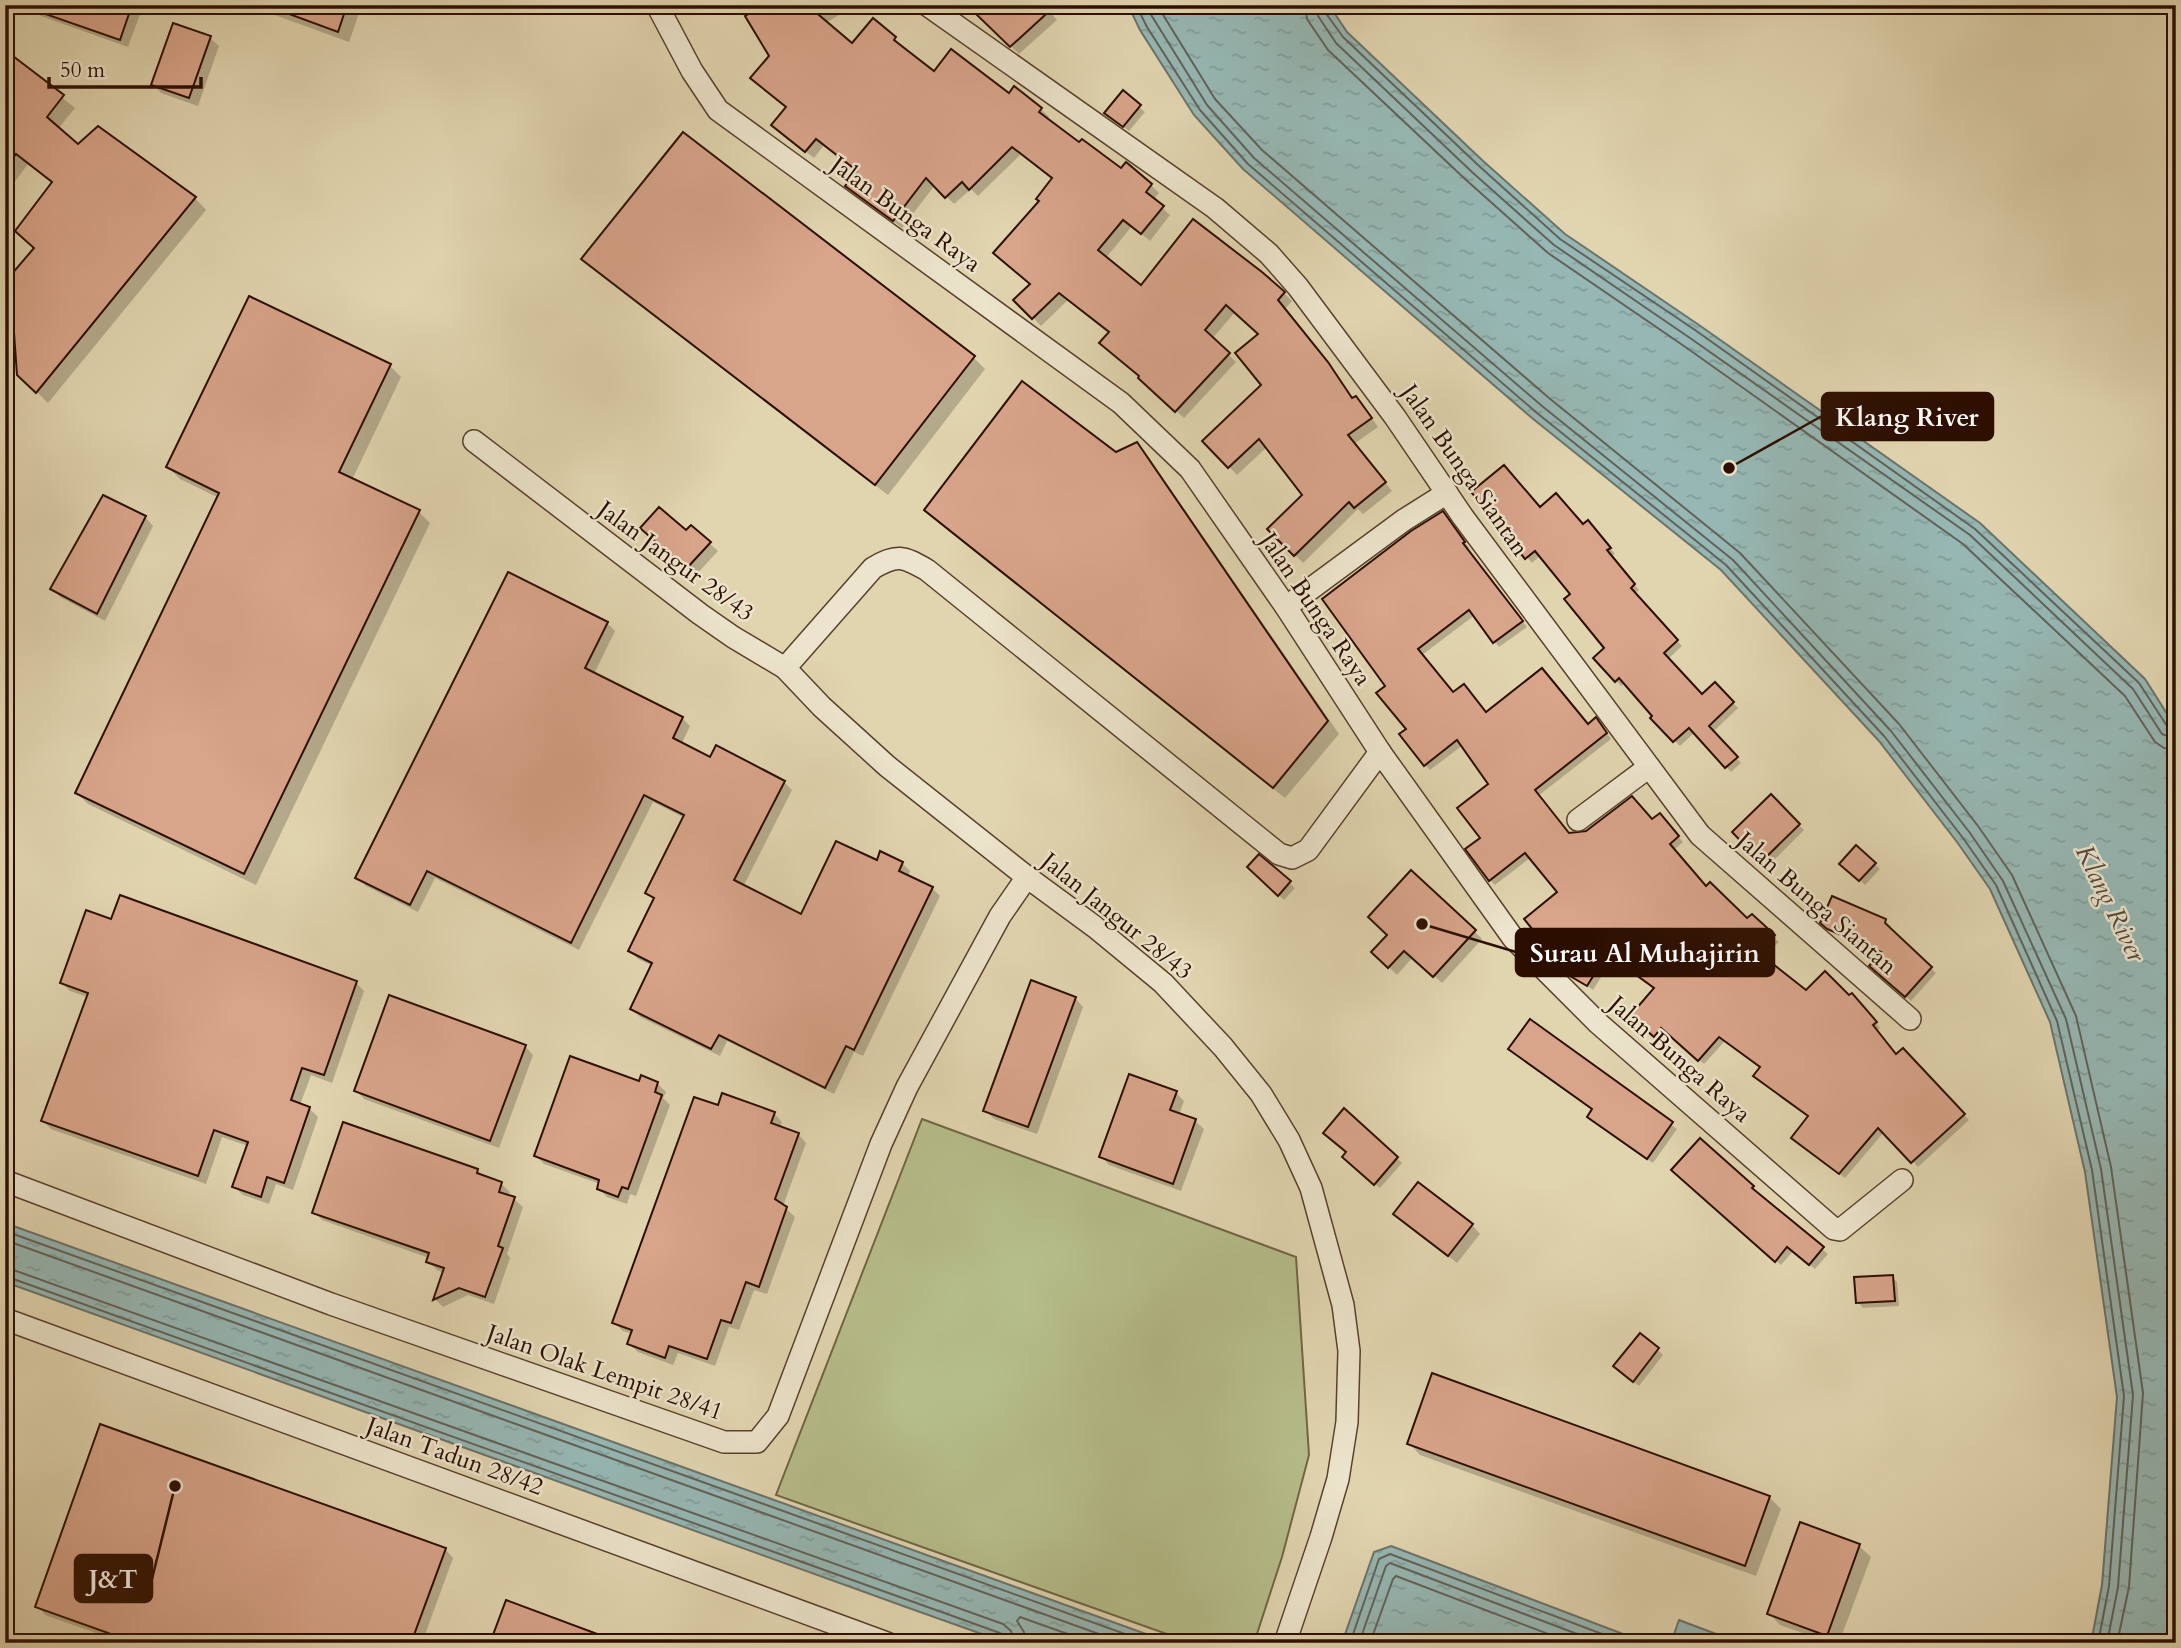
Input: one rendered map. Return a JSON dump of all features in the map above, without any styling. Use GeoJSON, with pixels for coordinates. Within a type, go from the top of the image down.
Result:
{"type":"FeatureCollection","features":[{"type":"Feature","properties":{"kind":"street","name":"Jalan Bunga Raya"},"geometry":{"type":"LineString","coordinates":[[657,5],[692,71],[718,110],[1121,403],[1190,469],[1286,607],[1380,752],[1513,938],[1598,1023],[1834,1229],[1840,1230],[1902,1180]]}},
{"type":"Feature","properties":{"kind":"street","name":"Jalan Bunga Siantan"},"geometry":{"type":"LineString","coordinates":[[927,5],[1215,208],[1269,254],[1298,287],[1356,364],[1700,835],[1910,1019]]}},
{"type":"Feature","properties":{"kind":"street","name":"Jalan Jangur 28/43"},"geometry":{"type":"LineString","coordinates":[[474,440],[700,614],[785,668],[822,707],[887,766],[1163,983],[1223,1047],[1268,1106],[1289,1140],[1311,1188],[1345,1317],[1349,1351],[1347,1422],[1338,1479],[1285,1643]]}},
{"type":"Feature","properties":{"kind":"street"},"geometry":{"type":"LineString","coordinates":[[1286,607],[1404,520],[1447,492]]}},
{"type":"Feature","properties":{"kind":"street"},"geometry":{"type":"LineString","coordinates":[[785,668],[873,568],[892,557],[908,559],[927,570],[1279,855],[1293,858],[1308,850],[1380,752]]}},
{"type":"Feature","properties":{"kind":"street"},"geometry":{"type":"LineString","coordinates":[[1578,820],[1649,767]]}},
{"type":"Feature","properties":{"kind":"street","name":"Jalan Olak Lempit 28/41"},"geometry":{"type":"LineString","coordinates":[[5,1181],[331,1304],[700,1433],[724,1441],[757,1442],[778,1416],[881,1144],[907,1087],[1000,916],[1027,877]]}},
{"type":"Feature","properties":{"kind":"street","name":"Jalan Tadun 28/42"},"geometry":{"type":"LineString","coordinates":[[5,1319],[887,1643]]}},
{"type":"Feature","properties":{"kind":"green space"},"geometry":{"type":"Polygon","coordinates":[[[922,1119],[1296,1257],[1309,1455],[1282,1557],[1254,1643],[1192,1643],[776,1495],[922,1119]]]}},
{"type":"Feature","properties":{"kind":"water"},"geometry":{"type":"Polygon","coordinates":[[[1128,5],[1329,5],[1347,32],[1482,160],[1565,234],[1980,523],[2145,679],[2176,728],[2176,1643],[2091,1643],[2102,1585],[2117,1397],[2085,1172],[2050,1022],[1990,889],[1879,741],[1721,570],[1532,418],[1243,169],[1194,115],[1140,30],[1128,5]]]}},
{"type":"Feature","properties":{"kind":"water"},"geometry":{"type":"Polygon","coordinates":[[[5,1223],[1171,1643],[1007,1643],[906,1607],[5,1282],[5,1223]]]}},
{"type":"Feature","properties":{"kind":"water"},"geometry":{"type":"Polygon","coordinates":[[[1391,1546],[1639,1640],[1640,1643],[1342,1643],[1374,1552],[1391,1546]]]}},
{"type":"Feature","properties":{"kind":"water"},"geometry":{"type":"Polygon","coordinates":[[[1679,1620],[1740,1643],[1671,1643],[1679,1620]]]}},
{"type":"Feature","properties":{"kind":"building"},"geometry":{"type":"Polygon","coordinates":[[[29,5],[132,5],[120,40],[28,8],[29,5]]]}},
{"type":"Feature","properties":{"kind":"building"},"geometry":{"type":"Polygon","coordinates":[[[347,5],[338,32],[270,7],[347,5]]]}},
{"type":"Feature","properties":{"kind":"building"},"geometry":{"type":"Polygon","coordinates":[[[751,5],[834,5],[819,15],[852,43],[873,18],[896,37],[894,40],[934,71],[951,49],[1009,93],[1014,86],[1042,108],[1039,112],[1079,142],[1082,139],[1121,168],[1126,162],[1152,184],[1146,192],[1164,206],[1141,234],[1123,220],[1098,250],[1141,285],[1193,219],[1262,272],[1285,292],[1278,300],[1328,362],[1352,398],[1356,396],[1372,418],[1348,435],[1386,482],[1354,508],[1349,502],[1294,556],[1267,529],[1302,495],[1259,439],[1228,468],[1202,441],[1261,385],[1235,353],[1258,334],[1226,305],[1205,330],[1230,353],[1175,412],[1138,378],[1139,376],[1099,343],[1109,332],[1059,293],[1032,319],[1013,300],[1030,284],[993,253],[1039,201],[1036,199],[1052,178],[1012,147],[969,190],[962,182],[945,198],[926,178],[893,221],[845,186],[857,171],[816,139],[805,152],[771,125],[786,107],[750,78],[769,56],[745,16],[754,11],[751,5]]]}},
{"type":"Feature","properties":{"kind":"building"},"geometry":{"type":"Polygon","coordinates":[[[985,5],[1056,5],[1010,47],[976,14],[985,5]]]}},
{"type":"Feature","properties":{"kind":"building"},"geometry":{"type":"Polygon","coordinates":[[[173,23],[211,36],[189,98],[151,85],[173,23]]]}},
{"type":"Feature","properties":{"kind":"building"},"geometry":{"type":"Polygon","coordinates":[[[5,50],[64,95],[47,117],[78,144],[98,126],[196,197],[36,393],[17,375],[10,276],[34,248],[15,231],[52,182],[16,154],[5,169],[5,50]]]}},
{"type":"Feature","properties":{"kind":"building"},"geometry":{"type":"Polygon","coordinates":[[[1123,90],[1141,105],[1123,127],[1104,113],[1123,90]]]}},
{"type":"Feature","properties":{"kind":"building"},"geometry":{"type":"Polygon","coordinates":[[[683,132],[975,356],[875,485],[581,259],[683,132]]]}},
{"type":"Feature","properties":{"kind":"building"},"geometry":{"type":"Polygon","coordinates":[[[249,296],[391,364],[339,472],[420,510],[244,874],[75,793],[219,493],[166,467],[249,296]]]}},
{"type":"Feature","properties":{"kind":"building"},"geometry":{"type":"Polygon","coordinates":[[[1022,381],[1116,452],[1137,442],[1328,721],[1273,788],[924,510],[1022,381]]]}},
{"type":"Feature","properties":{"kind":"building"},"geometry":{"type":"Polygon","coordinates":[[[1504,465],[1540,507],[1556,493],[1583,524],[1588,520],[1611,548],[1607,550],[1635,584],[1631,588],[1678,640],[1664,653],[1702,694],[1715,682],[1734,702],[1709,726],[1738,757],[1725,768],[1689,728],[1673,742],[1650,718],[1652,716],[1619,678],[1615,682],[1593,658],[1604,648],[1564,599],[1570,594],[1535,551],[1525,559],[1471,492],[1504,465]]]}},
{"type":"Feature","properties":{"kind":"building"},"geometry":{"type":"Polygon","coordinates":[[[103,495],[146,516],[97,614],[50,589],[103,495]]]}},
{"type":"Feature","properties":{"kind":"building"},"geometry":{"type":"Polygon","coordinates":[[[659,507],[686,530],[691,525],[711,542],[686,569],[640,528],[659,507]]]}},
{"type":"Feature","properties":{"kind":"building"},"geometry":{"type":"Polygon","coordinates":[[[1443,511],[1465,542],[1463,543],[1523,621],[1493,643],[1469,610],[1418,649],[1453,692],[1464,684],[1486,712],[1542,668],[1588,724],[1596,717],[1607,733],[1535,790],[1569,833],[1586,831],[1632,796],[1652,819],[1660,813],[1679,836],[1670,844],[1706,886],[1710,882],[1747,918],[1752,914],[1775,935],[1759,953],[1806,990],[1825,971],[1849,995],[1852,993],[1877,1022],[1873,1025],[1896,1054],[1903,1048],[1965,1114],[1911,1163],[1878,1128],[1839,1174],[1791,1138],[1808,1116],[1753,1076],[1760,1067],[1719,1037],[1698,1061],[1661,1028],[1654,1037],[1630,1016],[1654,988],[1607,954],[1587,986],[1570,976],[1579,963],[1553,946],[1549,950],[1524,919],[1557,892],[1525,853],[1489,881],[1465,849],[1480,838],[1457,808],[1488,784],[1457,740],[1424,766],[1399,734],[1406,729],[1376,693],[1385,686],[1322,599],[1411,531],[1443,511]]]}},
{"type":"Feature","properties":{"kind":"building"},"geometry":{"type":"Polygon","coordinates":[[[508,572],[608,622],[585,668],[683,717],[673,738],[710,757],[716,745],[785,781],[734,880],[801,914],[836,841],[877,860],[880,851],[903,862],[899,871],[933,887],[854,1050],[846,1046],[825,1088],[719,1035],[711,1049],[630,1009],[652,963],[628,951],[654,898],[645,893],[684,815],[644,795],[571,943],[427,871],[410,905],[355,878],[508,572]]]}},
{"type":"Feature","properties":{"kind":"building"},"geometry":{"type":"Polygon","coordinates":[[[1771,794],[1800,824],[1761,862],[1732,832],[1771,794]]]}},
{"type":"Feature","properties":{"kind":"building"},"geometry":{"type":"Polygon","coordinates":[[[1856,845],[1876,863],[1859,881],[1839,864],[1856,845]]]}},
{"type":"Feature","properties":{"kind":"building"},"geometry":{"type":"Polygon","coordinates":[[[1259,854],[1291,881],[1278,896],[1247,867],[1259,854]]]}},
{"type":"Feature","properties":{"kind":"building"},"geometry":{"type":"Polygon","coordinates":[[[1411,870],[1476,930],[1433,977],[1404,951],[1388,968],[1371,952],[1387,935],[1368,917],[1411,870]]]}},
{"type":"Feature","properties":{"kind":"building"},"geometry":{"type":"Polygon","coordinates":[[[120,895],[357,981],[324,1075],[302,1068],[291,1100],[310,1107],[284,1183],[267,1177],[261,1197],[232,1187],[248,1142],[214,1130],[198,1176],[41,1121],[88,993],[60,983],[86,910],[111,919],[120,895]]]}},
{"type":"Feature","properties":{"kind":"building"},"geometry":{"type":"Polygon","coordinates":[[[1832,896],[1886,919],[1885,923],[1932,967],[1905,997],[1869,966],[1881,952],[1827,929],[1820,923],[1832,896]]]}},
{"type":"Feature","properties":{"kind":"building"},"geometry":{"type":"Polygon","coordinates":[[[1031,980],[1076,997],[1028,1127],[983,1111],[1031,980]]]}},
{"type":"Feature","properties":{"kind":"building"},"geometry":{"type":"Polygon","coordinates":[[[389,995],[526,1045],[490,1141],[354,1091],[389,995]]]}},
{"type":"Feature","properties":{"kind":"building"},"geometry":{"type":"Polygon","coordinates":[[[1530,1019],[1673,1122],[1647,1159],[1587,1117],[1592,1109],[1508,1049],[1530,1019]]]}},
{"type":"Feature","properties":{"kind":"building"},"geometry":{"type":"Polygon","coordinates":[[[570,1056],[639,1081],[641,1075],[658,1082],[655,1092],[662,1095],[628,1189],[622,1187],[618,1197],[597,1189],[599,1180],[534,1156],[570,1056]]]}},
{"type":"Feature","properties":{"kind":"building"},"geometry":{"type":"Polygon","coordinates":[[[1129,1074],[1177,1091],[1170,1110],[1196,1119],[1173,1184],[1099,1157],[1129,1074]]]}},
{"type":"Feature","properties":{"kind":"building"},"geometry":{"type":"Polygon","coordinates":[[[722,1093],[775,1112],[771,1123],[799,1133],[775,1199],[787,1207],[759,1287],[746,1282],[731,1323],[721,1320],[707,1359],[669,1346],[665,1358],[627,1344],[632,1330],[612,1323],[694,1097],[718,1105],[722,1093]]]}},
{"type":"Feature","properties":{"kind":"building"},"geometry":{"type":"Polygon","coordinates":[[[1344,1108],[1398,1157],[1374,1185],[1342,1157],[1346,1152],[1323,1133],[1344,1108]]]}},
{"type":"Feature","properties":{"kind":"building"},"geometry":{"type":"Polygon","coordinates":[[[343,1122],[478,1169],[477,1173],[502,1182],[499,1192],[515,1197],[498,1246],[503,1248],[485,1297],[459,1288],[433,1300],[444,1268],[426,1262],[429,1253],[312,1213],[343,1122]]]}},
{"type":"Feature","properties":{"kind":"building"},"geometry":{"type":"Polygon","coordinates":[[[1700,1138],[1754,1186],[1752,1188],[1824,1247],[1809,1265],[1787,1247],[1775,1262],[1671,1170],[1700,1138]]]}},
{"type":"Feature","properties":{"kind":"building"},"geometry":{"type":"Polygon","coordinates":[[[1418,1182],[1473,1224],[1448,1256],[1393,1214],[1418,1182]]]}},
{"type":"Feature","properties":{"kind":"building"},"geometry":{"type":"Polygon","coordinates":[[[1893,1275],[1895,1301],[1856,1303],[1854,1277],[1893,1275]]]}},
{"type":"Feature","properties":{"kind":"building"},"geometry":{"type":"Polygon","coordinates":[[[1640,1333],[1659,1348],[1633,1382],[1613,1366],[1640,1333]]]}},
{"type":"Feature","properties":{"kind":"building"},"geometry":{"type":"Polygon","coordinates":[[[1432,1373],[1770,1496],[1745,1566],[1407,1444],[1432,1373]]]}},
{"type":"Feature","properties":{"kind":"building"},"geometry":{"type":"Polygon","coordinates":[[[100,1424],[446,1548],[411,1643],[136,1643],[35,1607],[100,1424]]]}},
{"type":"Feature","properties":{"kind":"building"},"geometry":{"type":"Polygon","coordinates":[[[1800,1522],[1860,1544],[1827,1636],[1767,1614],[1800,1522]]]}},
{"type":"Feature","properties":{"kind":"building"},"geometry":{"type":"Polygon","coordinates":[[[506,1600],[616,1641],[616,1643],[490,1643],[506,1600]]]}},
{"type":"Feature","properties":{"kind":"place","name":"Klang River"},"geometry":{"type":"Point","coordinates":[1729,468]}},
{"type":"Feature","properties":{"kind":"place","name":"Surau Al Muhajirin"},"geometry":{"type":"Point","coordinates":[1422,924]}},
{"type":"Feature","properties":{"kind":"place","name":"J&T"},"geometry":{"type":"Point","coordinates":[175,1486]}}]}
